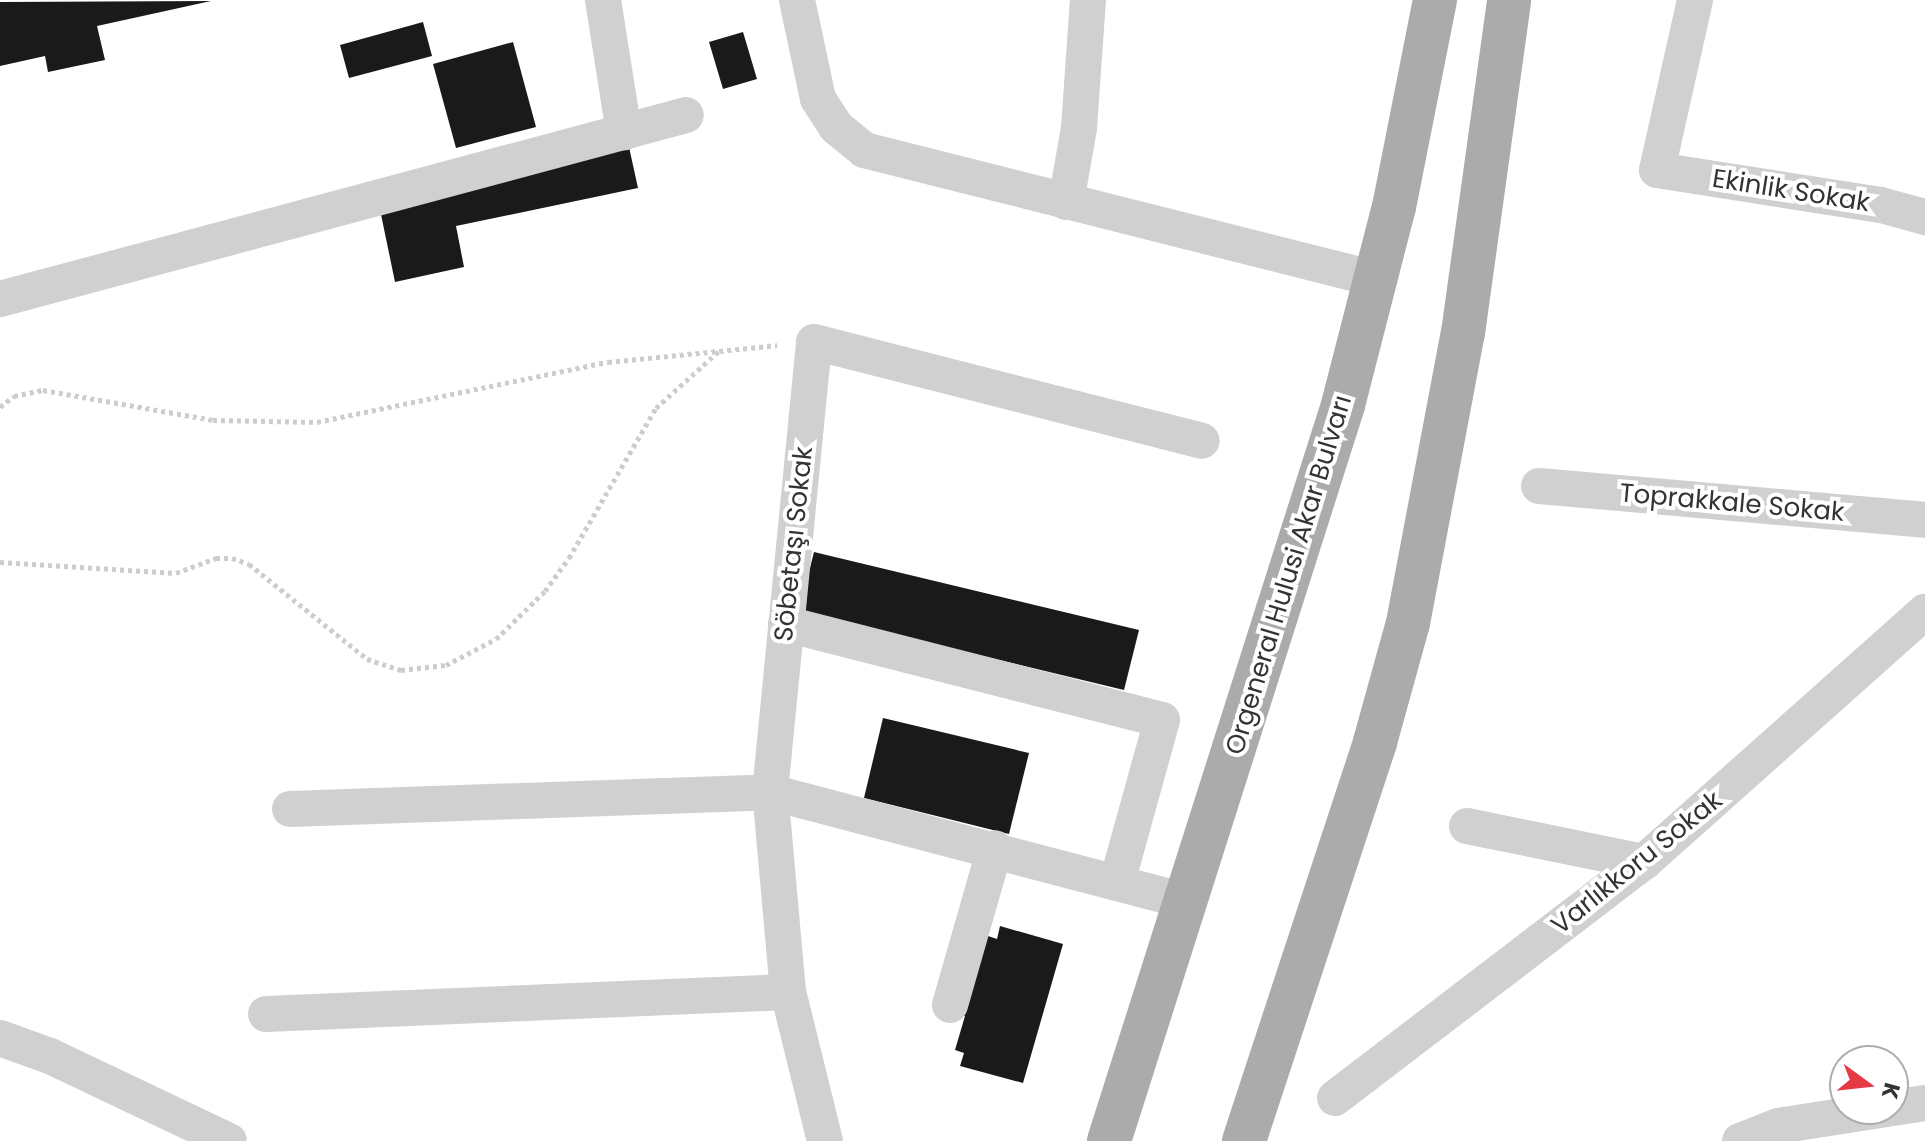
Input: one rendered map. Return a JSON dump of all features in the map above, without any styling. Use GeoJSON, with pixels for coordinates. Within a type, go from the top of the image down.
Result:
{"type":"FeatureCollection","features":[{"type":"Feature","properties":{"kind":"main road","name":"Orgeneral Hulusi Akar Bulvarı"},"geometry":{"type":"LineString","coordinates":[[1109,1141],[1322,475],[1376,279],[1435,0]]}},
{"type":"Feature","properties":{"kind":"main road"},"geometry":{"type":"LineString","coordinates":[[1244,1141],[1375,742],[1408,623],[1463,333],[1509,0]]}},
{"type":"Feature","properties":{"kind":"street"},"geometry":{"type":"LineString","coordinates":[[603,0],[624,132]]}},
{"type":"Feature","properties":{"kind":"street"},"geometry":{"type":"LineString","coordinates":[[797,0],[818,99],[849,140],[881,157],[1376,279]]}},
{"type":"Feature","properties":{"kind":"street"},"geometry":{"type":"LineString","coordinates":[[1066,202],[1079,128],[1088,0]]}},
{"type":"Feature","properties":{"kind":"street","name":"Ekinlik Sokak"},"geometry":{"type":"LineString","coordinates":[[1695,0],[1657,170],[1881,205],[1925,217]]}},
{"type":"Feature","properties":{"kind":"street"},"geometry":{"type":"LineString","coordinates":[[0,299],[686,115]]}},
{"type":"Feature","properties":{"kind":"street"},"geometry":{"type":"LineString","coordinates":[[814,342],[1202,441]]}},
{"type":"Feature","properties":{"kind":"street","name":"Söbetaşı Sokak"},"geometry":{"type":"LineString","coordinates":[[814,342],[770,792],[788,992],[825,1141]]}},
{"type":"Feature","properties":{"kind":"street","name":"Toprakkale Sokak"},"geometry":{"type":"LineString","coordinates":[[1539,486],[1925,520]]}},
{"type":"Feature","properties":{"kind":"street","name":"Varlıkkoru Sokak"},"geometry":{"type":"LineString","coordinates":[[1335,1098],[1644,862],[1925,612]]}},
{"type":"Feature","properties":{"kind":"street"},"geometry":{"type":"LineString","coordinates":[[786,624],[1162,720],[1117,882]]}},
{"type":"Feature","properties":{"kind":"street"},"geometry":{"type":"LineString","coordinates":[[290,809],[770,792],[995,848],[1186,901]]}},
{"type":"Feature","properties":{"kind":"street"},"geometry":{"type":"LineString","coordinates":[[1467,826],[1644,862]]}},
{"type":"Feature","properties":{"kind":"street"},"geometry":{"type":"LineString","coordinates":[[950,1005],[995,848]]}},
{"type":"Feature","properties":{"kind":"street"},"geometry":{"type":"LineString","coordinates":[[266,1014],[788,992]]}},
{"type":"Feature","properties":{"kind":"street"},"geometry":{"type":"LineString","coordinates":[[0,1038],[50,1056],[229,1141]]}},
{"type":"Feature","properties":{"kind":"street"},"geometry":{"type":"LineString","coordinates":[[1740,1141],[1829,1122]]}},
{"type":"Feature","properties":{"kind":"path"},"geometry":{"type":"LineString","coordinates":[[0,407],[14,396],[43,390],[213,420],[317,422],[608,362],[814,342]]}},
{"type":"Feature","properties":{"kind":"path"},"geometry":{"type":"LineString","coordinates":[[0,562],[176,573],[216,558],[232,558],[249,564],[367,659],[401,670],[446,665],[496,639],[545,591],[569,558],[656,408],[720,350]]}},
{"type":"Feature","properties":{"kind":"building"},"geometry":{"type":"Polygon","coordinates":[[[211,1],[97,26],[105,60],[48,72],[45,56],[0,66],[0,2],[211,1]]]}},
{"type":"Feature","properties":{"kind":"building"},"geometry":{"type":"Polygon","coordinates":[[[423,22],[432,56],[349,78],[340,45],[423,22]]]}},
{"type":"Feature","properties":{"kind":"building"},"geometry":{"type":"Polygon","coordinates":[[[743,32],[757,79],[723,89],[709,42],[743,32]]]}},
{"type":"Feature","properties":{"kind":"building"},"geometry":{"type":"Polygon","coordinates":[[[513,42],[536,127],[456,148],[433,64],[513,42]]]}},
{"type":"Feature","properties":{"kind":"building"},"geometry":{"type":"Polygon","coordinates":[[[629,147],[638,188],[456,226],[464,267],[395,282],[378,200],[629,147]]]}},
{"type":"Feature","properties":{"kind":"building"},"geometry":{"type":"Polygon","coordinates":[[[814,552],[1139,630],[1124,690],[799,612],[814,552]]]}},
{"type":"Feature","properties":{"kind":"building"},"geometry":{"type":"Polygon","coordinates":[[[883,718],[1029,753],[1009,834],[864,798],[883,718]]]}},
{"type":"Feature","properties":{"kind":"building"},"geometry":{"type":"Polygon","coordinates":[[[1000,926],[1063,944],[1023,1083],[960,1066],[964,1053],[955,1050],[965,1016],[955,1013],[988,936],[997,939],[1000,926]]]}}]}
